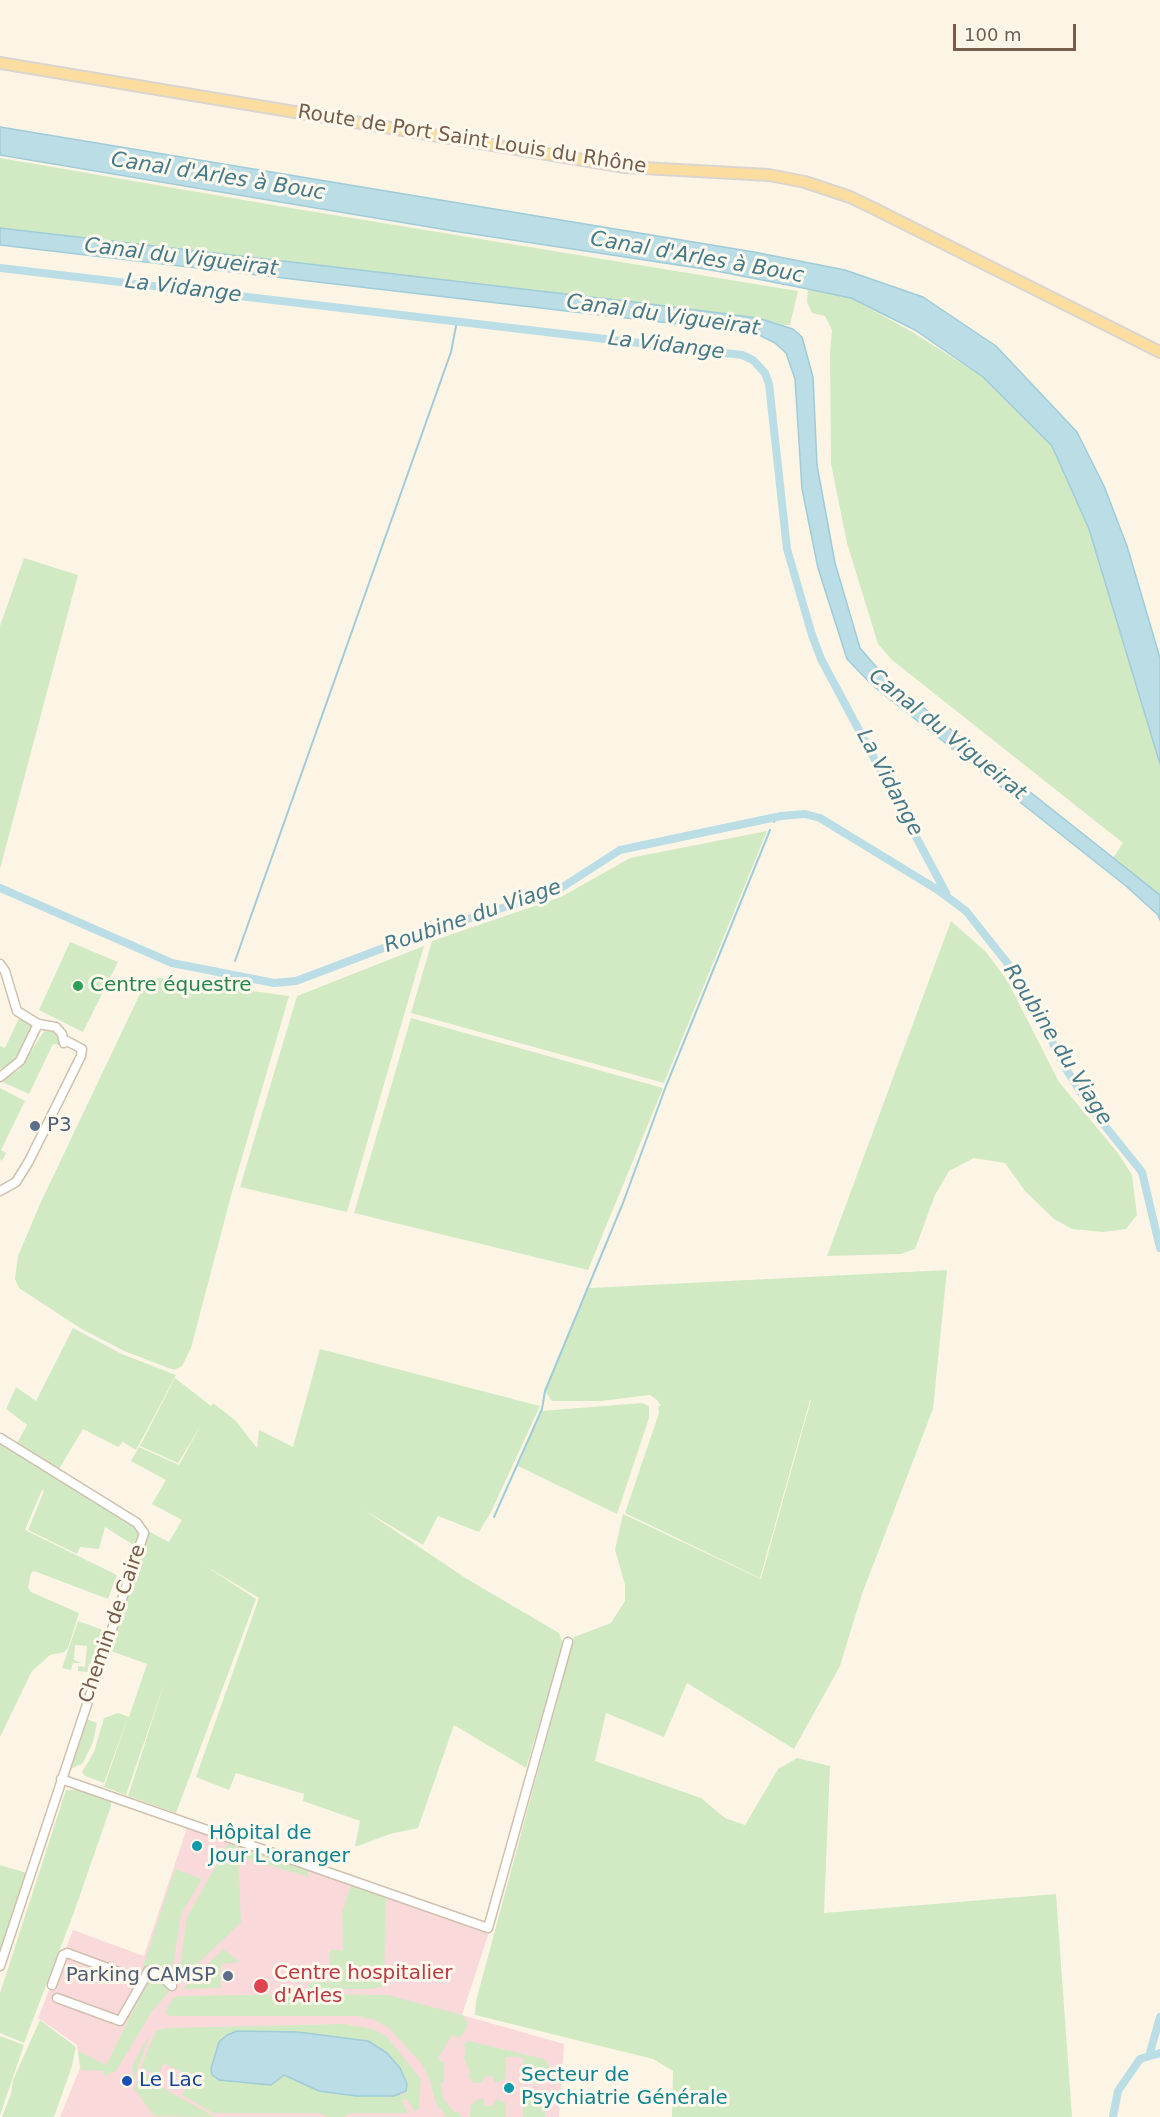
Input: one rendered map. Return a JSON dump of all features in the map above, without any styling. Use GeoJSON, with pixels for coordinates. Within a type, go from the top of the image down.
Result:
{"type":"FeatureCollection","features":[{"type":"Feature","properties":{"kind":"main road","name":"Route de Port Saint Louis du Rhône"},"geometry":{"type":"LineString","coordinates":[[0,63],[625,167],[759,174],[806,182],[867,204],[1160,352]]}},
{"type":"Feature","properties":{"kind":"street"},"geometry":{"type":"LineString","coordinates":[[0,963],[5,971],[18,1011],[38,1024],[56,1027],[64,1042],[82,1049],[81,1056],[29,1161],[16,1182],[0,1191]]}},
{"type":"Feature","properties":{"kind":"street"},"geometry":{"type":"LineString","coordinates":[[0,1077],[20,1060],[38,1024]]}},
{"type":"Feature","properties":{"kind":"street","name":"Chemin de Caire"},"geometry":{"type":"LineString","coordinates":[[0,1437],[137,1522],[144,1533],[61,1779]]}},
{"type":"Feature","properties":{"kind":"street"},"geometry":{"type":"LineString","coordinates":[[0,1966],[61,1779],[488,1928],[568,1642]]}},
{"type":"Feature","properties":{"kind":"street"},"geometry":{"type":"LineString","coordinates":[[52,1984],[63,1956],[67,1953],[143,1981]]}},
{"type":"Feature","properties":{"kind":"street"},"geometry":{"type":"LineString","coordinates":[[57,1998],[120,2020],[148,1971],[158,1973],[172,1986]]}},
{"type":"Feature","properties":{"kind":"shaded area","name":"Centre hospitalier d'Arles"},"geometry":{"type":"Polygon","coordinates":[[[188,1825],[489,1932],[462,2015],[564,2044],[559,2117],[60,2117],[80,2068],[77,2045],[38,2018],[73,1930],[144,1956],[188,1825]]]}},
{"type":"Feature","properties":{"kind":"green space"},"geometry":{"type":"Polygon","coordinates":[[[0,158],[798,291],[790,325],[784,325],[758,318],[593,297],[0,228],[0,158]]]}},
{"type":"Feature","properties":{"kind":"green space"},"geometry":{"type":"Polygon","coordinates":[[[808,289],[849,297],[914,333],[983,377],[1052,446],[1089,529],[1160,764],[1160,895],[1113,858],[1123,843],[892,660],[878,644],[847,543],[831,464],[830,352],[832,330],[825,316],[812,313],[807,302],[808,289]]]}},
{"type":"Feature","properties":{"kind":"green space"},"geometry":{"type":"Polygon","coordinates":[[[24,558],[78,575],[0,869],[0,626],[24,558]]]}},
{"type":"Feature","properties":{"kind":"green space"},"geometry":{"type":"Polygon","coordinates":[[[767,831],[664,1083],[411,1013],[432,941],[561,897],[630,858],[767,831]]]}},
{"type":"Feature","properties":{"kind":"green space"},"geometry":{"type":"Polygon","coordinates":[[[951,921],[986,952],[1007,980],[1059,1082],[1118,1153],[1132,1175],[1137,1215],[1126,1229],[1103,1232],[1072,1229],[1054,1219],[1025,1191],[1005,1163],[974,1158],[949,1171],[935,1195],[915,1249],[901,1254],[827,1256],[951,921]]]}},
{"type":"Feature","properties":{"kind":"green space","name":"Centre équestre"},"geometry":{"type":"Polygon","coordinates":[[[70,942],[118,962],[83,1032],[39,1010],[70,942]]]}},
{"type":"Feature","properties":{"kind":"green space"},"geometry":{"type":"Polygon","coordinates":[[[424,946],[347,1212],[240,1187],[297,996],[424,946]]]}},
{"type":"Feature","properties":{"kind":"green space"},"geometry":{"type":"Polygon","coordinates":[[[151,977],[289,996],[232,1192],[191,1348],[182,1366],[174,1370],[124,1351],[80,1328],[19,1288],[15,1279],[18,1256],[40,1204],[147,979],[151,977]]]}},
{"type":"Feature","properties":{"kind":"green space"},"geometry":{"type":"Polygon","coordinates":[[[19,1018],[34,1025],[22,1054],[12,1063],[0,1069],[0,1046],[5,1048],[19,1018]]]}},
{"type":"Feature","properties":{"kind":"green space"},"geometry":{"type":"Polygon","coordinates":[[[411,1018],[663,1088],[588,1270],[354,1213],[411,1018]]]}},
{"type":"Feature","properties":{"kind":"green space"},"geometry":{"type":"Polygon","coordinates":[[[44,1031],[55,1032],[60,1041],[59,1045],[53,1044],[29,1094],[0,1081],[19,1070],[44,1031]]]}},
{"type":"Feature","properties":{"kind":"green space"},"geometry":{"type":"Polygon","coordinates":[[[0,1088],[25,1101],[1,1150],[6,1153],[2,1161],[0,1159],[0,1088]]]}},
{"type":"Feature","properties":{"kind":"green space"},"geometry":{"type":"Polygon","coordinates":[[[947,1270],[933,1409],[862,1594],[840,1666],[794,1749],[687,1683],[664,1737],[606,1713],[595,1761],[701,1798],[725,1818],[745,1825],[778,1769],[797,1758],[830,1766],[824,1913],[1056,1894],[1072,2117],[672,2117],[673,2071],[653,2059],[475,2015],[476,2001],[574,1637],[611,1623],[625,1601],[625,1585],[615,1550],[623,1514],[761,1579],[810,1400],[760,1578],[625,1513],[659,1413],[658,1406],[661,1406],[657,1400],[650,1395],[601,1401],[552,1401],[545,1391],[589,1288],[947,1270]]]}},
{"type":"Feature","properties":{"kind":"green space"},"geometry":{"type":"Polygon","coordinates":[[[73,1328],[122,1354],[176,1375],[136,1450],[123,1442],[118,1447],[83,1429],[59,1469],[16,1445],[27,1425],[6,1409],[16,1387],[36,1401],[73,1328]]]}},
{"type":"Feature","properties":{"kind":"green space"},"geometry":{"type":"Polygon","coordinates":[[[320,1349],[540,1406],[491,1512],[479,1532],[438,1516],[423,1545],[364,1510],[467,1579],[559,1633],[563,1645],[526,1768],[454,1725],[418,1828],[390,1834],[358,1846],[355,1846],[360,1821],[303,1801],[304,1794],[236,1773],[229,1790],[196,1777],[259,1598],[204,1565],[256,1599],[176,1813],[128,1796],[165,1681],[126,1795],[104,1787],[128,1717],[104,1783],[85,1776],[82,1772],[94,1752],[104,1718],[118,1713],[129,1717],[147,1664],[111,1651],[148,1531],[169,1542],[182,1520],[152,1504],[166,1480],[131,1461],[139,1447],[179,1465],[201,1425],[178,1463],[140,1446],[175,1378],[211,1406],[213,1403],[236,1421],[257,1448],[259,1430],[293,1447],[320,1349]]]}},
{"type":"Feature","properties":{"kind":"green space"},"geometry":{"type":"Polygon","coordinates":[[[642,1403],[649,1406],[649,1418],[617,1514],[518,1466],[541,1411],[642,1403]]]}},
{"type":"Feature","properties":{"kind":"green space"},"geometry":{"type":"Polygon","coordinates":[[[0,1441],[139,1527],[140,1537],[135,1546],[105,1527],[99,1549],[80,1547],[77,1554],[28,1530],[44,1491],[42,1490],[25,1530],[117,1575],[108,1599],[34,1571],[31,1573],[28,1587],[31,1592],[79,1613],[68,1648],[64,1652],[50,1655],[32,1671],[0,1737],[0,1441]]]}},
{"type":"Feature","properties":{"kind":"green space"},"geometry":{"type":"Polygon","coordinates":[[[78,1621],[106,1631],[95,1663],[89,1664],[88,1672],[78,1671],[78,1666],[85,1667],[87,1646],[75,1645],[74,1660],[82,1663],[73,1663],[71,1670],[62,1668],[78,1621]]]}},
{"type":"Feature","properties":{"kind":"green space"},"geometry":{"type":"Polygon","coordinates":[[[84,1718],[97,1723],[93,1742],[83,1763],[71,1769],[69,1778],[64,1777],[84,1718]]]}},
{"type":"Feature","properties":{"kind":"green space"},"geometry":{"type":"Polygon","coordinates":[[[66,1790],[79,1790],[111,1801],[111,1806],[73,1915],[24,2043],[0,2033],[0,1993],[66,1790]]]}},
{"type":"Feature","properties":{"kind":"green space"},"geometry":{"type":"Polygon","coordinates":[[[228,1844],[307,1870],[309,1877],[245,1858],[239,1867],[241,1922],[177,1984],[187,1917],[228,1844]]]}},
{"type":"Feature","properties":{"kind":"green space"},"geometry":{"type":"Polygon","coordinates":[[[0,1865],[27,1873],[2,1952],[0,1951],[0,1865]]]}},
{"type":"Feature","properties":{"kind":"green space"},"geometry":{"type":"Polygon","coordinates":[[[175,1869],[202,1879],[181,1914],[171,1979],[161,1969],[143,1967],[175,1869]]]}},
{"type":"Feature","properties":{"kind":"green space"},"geometry":{"type":"Polygon","coordinates":[[[351,1884],[386,1898],[384,1986],[372,1989],[308,1989],[308,1983],[330,1982],[330,1950],[343,1950],[342,1913],[351,1884]]]}},
{"type":"Feature","properties":{"kind":"green space"},"geometry":{"type":"Polygon","coordinates":[[[223,1949],[240,1962],[221,1964],[221,1988],[183,1989],[223,1949]]]}},
{"type":"Feature","properties":{"kind":"green space"},"geometry":{"type":"Polygon","coordinates":[[[150,1977],[159,1978],[167,1987],[168,1993],[151,2013],[116,2071],[103,2076],[104,2071],[81,2070],[78,2051],[106,2065],[150,1977]]]}},
{"type":"Feature","properties":{"kind":"green space"},"geometry":{"type":"Polygon","coordinates":[[[388,1995],[462,2015],[468,2023],[464,2033],[458,2038],[452,2035],[438,2059],[444,2063],[444,2081],[441,2083],[443,2098],[453,2111],[461,2114],[461,2117],[447,2117],[436,2104],[429,2078],[421,2063],[389,2028],[375,2020],[358,2016],[171,2016],[165,2013],[172,1999],[179,1996],[388,1995]]]}},
{"type":"Feature","properties":{"kind":"green space"},"geometry":{"type":"Polygon","coordinates":[[[40,2020],[76,2047],[72,2066],[54,2117],[2,2117],[11,2094],[13,2080],[40,2020]]]}},
{"type":"Feature","properties":{"kind":"green space"},"geometry":{"type":"Polygon","coordinates":[[[344,2024],[373,2029],[387,2037],[421,2079],[419,2109],[414,2111],[406,2098],[402,2101],[408,2113],[351,2113],[344,2117],[329,2117],[319,2113],[213,2113],[182,2095],[191,2077],[164,2063],[157,2076],[141,2067],[156,2031],[166,2028],[344,2024]],[[297,2032],[219,2080],[271,2085],[284,2075],[301,2084],[402,2095],[406,2091],[407,2084],[368,2041],[297,2032]]]}},
{"type":"Feature","properties":{"kind":"green space"},"geometry":{"type":"Polygon","coordinates":[[[150,2034],[132,2084],[133,2064],[150,2034]]]}},
{"type":"Feature","properties":{"kind":"green space"},"geometry":{"type":"Polygon","coordinates":[[[0,2036],[24,2045],[0,2115],[0,2036]]]}},
{"type":"Feature","properties":{"kind":"green space"},"geometry":{"type":"Polygon","coordinates":[[[469,2041],[544,2059],[549,2070],[541,2070],[541,2083],[527,2084],[523,2080],[523,2057],[506,2057],[506,2079],[495,2083],[492,2076],[485,2077],[481,2083],[474,2083],[468,2076],[470,2071],[464,2059],[466,2047],[463,2044],[469,2041]]]}},
{"type":"Feature","properties":{"kind":"green space"},"geometry":{"type":"Polygon","coordinates":[[[140,2071],[155,2079],[154,2083],[215,2117],[154,2116],[134,2088],[140,2071]]]}},
{"type":"Feature","properties":{"kind":"green space"},"geometry":{"type":"Polygon","coordinates":[[[478,2099],[484,2099],[485,2106],[492,2106],[496,2099],[506,2103],[506,2117],[470,2117],[470,2106],[478,2099]]]}},
{"type":"Feature","properties":{"kind":"green space"},"geometry":{"type":"Polygon","coordinates":[[[526,2099],[545,2099],[545,2117],[523,2117],[523,2103],[526,2099]]]}},
{"type":"Feature","properties":{"kind":"water","name":"Canal d'Arles à Bouc"},"geometry":{"type":"Polygon","coordinates":[[[0,127],[754,252],[845,270],[923,297],[996,346],[1077,432],[1104,486],[1127,546],[1160,658],[1160,764],[1089,529],[1052,446],[983,377],[915,330],[851,298],[711,270],[453,231],[0,155],[0,127]]]}},
{"type":"Feature","properties":{"kind":"water","name":"Canal du Vigueirat"},"geometry":{"type":"Polygon","coordinates":[[[0,228],[634,302],[758,318],[793,329],[802,337],[813,377],[817,465],[835,563],[860,648],[885,677],[1160,895],[1160,920],[1158,915],[1126,886],[872,685],[847,659],[818,568],[802,489],[795,379],[786,353],[775,343],[755,333],[0,245],[0,228]]]}},
{"type":"Feature","properties":{"kind":"water"},"geometry":{"type":"Polygon","coordinates":[[[237,2031],[298,2032],[368,2041],[387,2053],[400,2068],[407,2084],[406,2091],[394,2096],[356,2096],[319,2091],[284,2075],[271,2085],[219,2080],[212,2075],[211,2069],[219,2042],[227,2035],[237,2031]]]}},
{"type":"Feature","properties":{"kind":"waterway","name":"La Vidange"},"geometry":{"type":"LineString","coordinates":[[0,268],[742,355],[753,360],[765,373],[769,384],[787,549],[812,635],[821,659],[946,893]]}},
{"type":"Feature","properties":{"kind":"waterway"},"geometry":{"type":"LineString","coordinates":[[235,961],[451,352],[457,321]]}},
{"type":"Feature","properties":{"kind":"waterway","name":"Roubine du Viage"},"geometry":{"type":"LineString","coordinates":[[0,888],[172,963],[274,983],[296,981],[418,935],[558,890],[620,850],[781,816],[805,814],[820,818],[938,890],[966,911],[1020,979],[1066,1069],[1093,1111],[1142,1172],[1160,1248]]}},
{"type":"Feature","properties":{"kind":"waterway","name":"Roubine du Viage"},"geometry":{"type":"LineString","coordinates":[[774,822],[777,817]]}},
{"type":"Feature","properties":{"kind":"waterway"},"geometry":{"type":"LineString","coordinates":[[494,1517],[542,1409],[545,1391],[623,1203],[666,1086],[770,830]]}},
{"type":"Feature","properties":{"kind":"waterway","name":"Roubine du Viage"},"geometry":{"type":"LineString","coordinates":[[1149,2056],[1160,2017]]}},
{"type":"Feature","properties":{"kind":"waterway"},"geometry":{"type":"LineString","coordinates":[[1113,2117],[1118,2091],[1140,2059],[1160,2053]]}},
{"type":"Feature","properties":{"kind":"place","name":"Centre équestre"},"geometry":{"type":"Point","coordinates":[78,986]}},
{"type":"Feature","properties":{"kind":"place","name":"P3"},"geometry":{"type":"Point","coordinates":[35,1126]}},
{"type":"Feature","properties":{"kind":"place","name":"Hôpital de Jour L'oranger"},"geometry":{"type":"Point","coordinates":[197,1846]}},
{"type":"Feature","properties":{"kind":"place","name":"Parking CAMSP"},"geometry":{"type":"Point","coordinates":[228,1976]}},
{"type":"Feature","properties":{"kind":"place","name":"Centre hospitalier d'Arles"},"geometry":{"type":"Point","coordinates":[261,1986]}},
{"type":"Feature","properties":{"kind":"place","name":"Le Lac"},"geometry":{"type":"Point","coordinates":[127,2081]}},
{"type":"Feature","properties":{"kind":"place","name":"Secteur de Psychiatrie Générale"},"geometry":{"type":"Point","coordinates":[509,2088]}}]}
